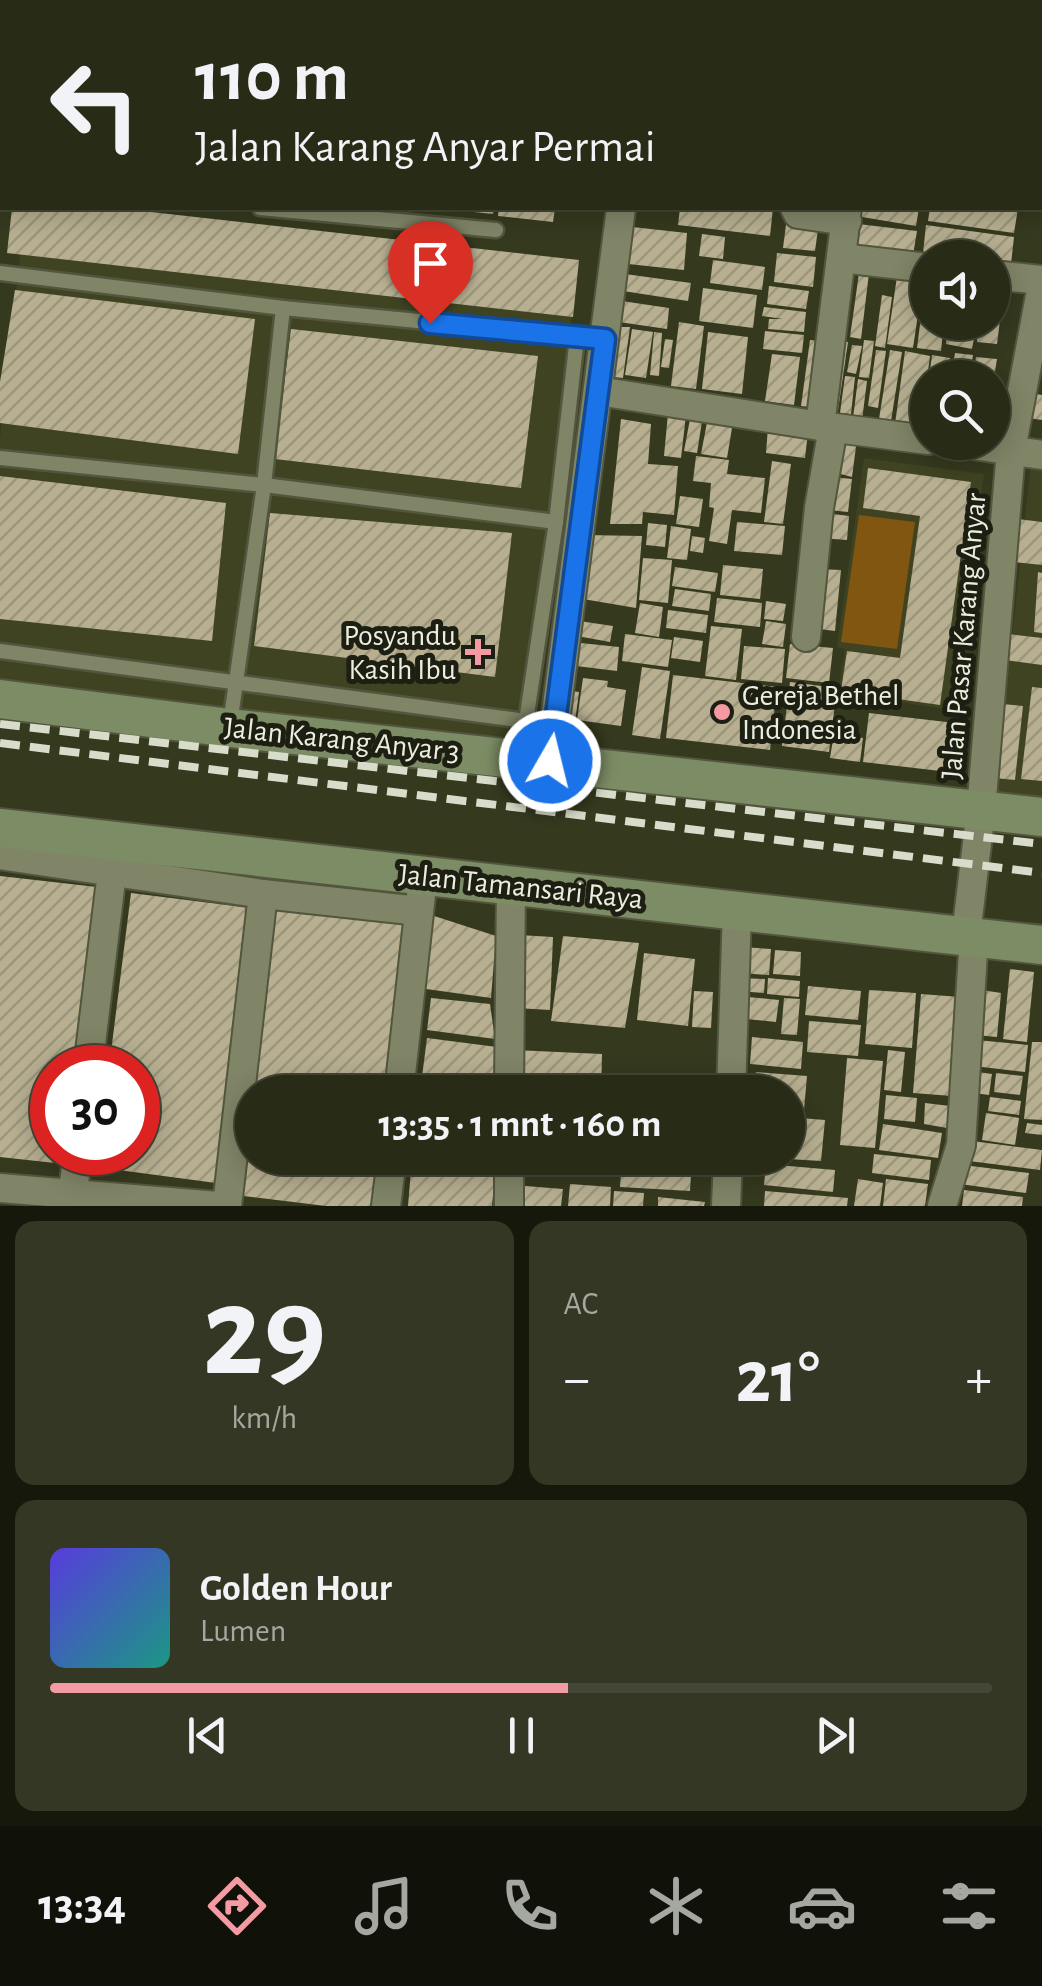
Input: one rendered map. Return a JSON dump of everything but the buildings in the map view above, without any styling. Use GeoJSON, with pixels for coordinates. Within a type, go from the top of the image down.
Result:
{"type":"FeatureCollection","features":[{"type":"Feature","properties":{"kind":"street"},"geometry":{"type":"LineString","coordinates":[[550,761],[598,391],[589,338],[621,210]]}},
{"type":"Feature","properties":{"kind":"street"},"geometry":{"type":"LineString","coordinates":[[796,210],[798,214],[847,214],[806,637]]}},
{"type":"Feature","properties":{"kind":"street"},"geometry":{"type":"LineString","coordinates":[[841,258],[910,266]]}},
{"type":"Feature","properties":{"kind":"street"},"geometry":{"type":"LineString","coordinates":[[1010,277],[1042,282]]}},
{"type":"Feature","properties":{"kind":"street","name":"Jalan Pasar Karang Anyar"},"geometry":{"type":"LineString","coordinates":[[942,1206],[961,1145],[970,935],[1011,450],[1042,282]]}},
{"type":"Feature","properties":{"kind":"street"},"geometry":{"type":"LineString","coordinates":[[598,391],[910,438]]}},
{"type":"Feature","properties":{"kind":"street"},"geometry":{"type":"LineString","coordinates":[[1011,450],[1042,454]]}},
{"type":"Feature","properties":{"kind":"street","name":"Jalan Karang Anyar 3"},"geometry":{"type":"LineString","coordinates":[[0,700],[1042,817]]}},
{"type":"Feature","properties":{"kind":"street","name":"Jalan Tamansari Raya"},"geometry":{"type":"LineString","coordinates":[[0,828],[114,856],[422,893],[511,884],[1042,945]]}},
{"type":"Feature","properties":{"kind":"street"},"geometry":{"type":"LineString","coordinates":[[0,855],[114,856],[263,894],[422,893],[401,1075]]}},
{"type":"Feature","properties":{"kind":"street"},"geometry":{"type":"LineString","coordinates":[[91,1045],[114,856]]}},
{"type":"Feature","properties":{"kind":"street"},"geometry":{"type":"LineString","coordinates":[[510,1075],[511,884]]}},
{"type":"Feature","properties":{"kind":"street"},"geometry":{"type":"LineString","coordinates":[[227,1206],[263,894]]}},
{"type":"Feature","properties":{"kind":"street"},"geometry":{"type":"LineString","coordinates":[[732,1075],[737,910]]}},
{"type":"Feature","properties":{"kind":"street"},"geometry":{"type":"LineString","coordinates":[[74,1202],[76,1175]]}},
{"type":"Feature","properties":{"kind":"street"},"geometry":{"type":"LineString","coordinates":[[386,1206],[390,1175]]}},
{"type":"Feature","properties":{"kind":"street"},"geometry":{"type":"LineString","coordinates":[[508,1206],[509,1175]]}},
{"type":"Feature","properties":{"kind":"street"},"geometry":{"type":"LineString","coordinates":[[726,1206],[727,1175]]}},
{"type":"Feature","properties":{"kind":"street"},"geometry":{"type":"LineString","coordinates":[[0,1188],[74,1202]]}},
{"type":"Feature","properties":{"kind":"street"},"geometry":{"type":"LineString","coordinates":[[0,1200],[218,1206]]}},
{"type":"Feature","properties":{"kind":"lane"},"geometry":{"type":"LineString","coordinates":[[281,210],[496,230]]}},
{"type":"Feature","properties":{"kind":"lane"},"geometry":{"type":"LineString","coordinates":[[0,273],[283,308],[589,338],[526,721],[0,651]]}},
{"type":"Feature","properties":{"kind":"lane"},"geometry":{"type":"LineString","coordinates":[[230,728],[264,486],[283,308]]}},
{"type":"Feature","properties":{"kind":"lane"},"geometry":{"type":"LineString","coordinates":[[0,458],[556,522]]}},
{"type":"Feature","properties":{"kind":"shaded area"},"geometry":{"type":"Polygon","coordinates":[[[23,228],[574,294],[523,769],[0,713],[0,438],[23,228]]]}},
{"type":"Feature","properties":{"kind":"shaded area"},"geometry":{"type":"Polygon","coordinates":[[[1032,453],[1042,455],[1042,798],[995,793],[1032,453]]]}},
{"type":"Feature","properties":{"kind":"shaded area"},"geometry":{"type":"Polygon","coordinates":[[[864,458],[984,474],[951,710],[838,693],[845,649],[837,647],[864,458]]]}},
{"type":"Feature","properties":{"kind":"shaded area"},"geometry":{"type":"Polygon","coordinates":[[[859,515],[915,522],[897,649],[841,642],[859,515]]]}},
{"type":"Feature","properties":{"kind":"railway"},"geometry":{"type":"LineString","coordinates":[[0,724],[1042,844]]}},
{"type":"Feature","properties":{"kind":"railway"},"geometry":{"type":"LineString","coordinates":[[0,743],[1042,873]]}},
{"type":"Feature","properties":{"kind":"place","name":"Posyandu Kasih Ibu"},"geometry":{"type":"Point","coordinates":[478,652]}},
{"type":"Feature","properties":{"kind":"place","name":"Gereja Bethel Indonesia"},"geometry":{"type":"Point","coordinates":[722,712]}},
{"type":"Feature","properties":{"kind":"route"},"geometry":{"type":"LineString","coordinates":[[430,323],[605,339],[550,761]]}}]}
